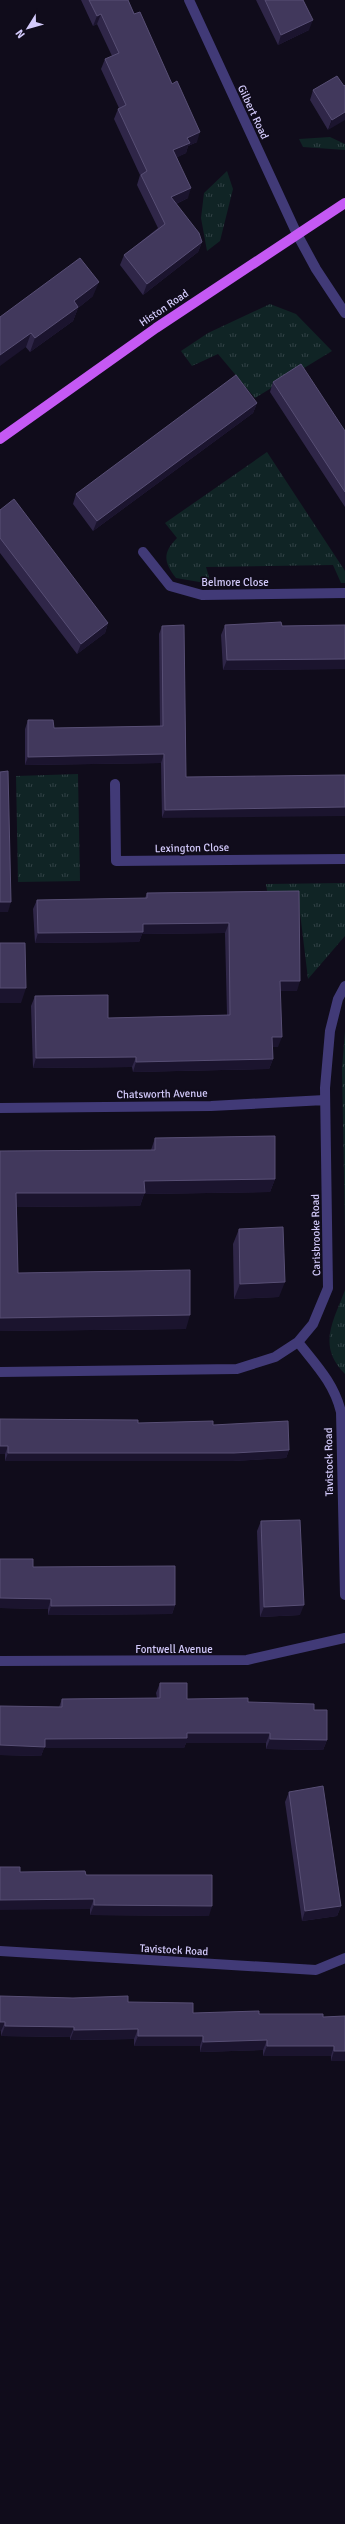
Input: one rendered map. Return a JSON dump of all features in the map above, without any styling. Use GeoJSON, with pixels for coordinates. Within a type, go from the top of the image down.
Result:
{"type":"FeatureCollection","features":[{"type":"Feature","properties":{"kind":"main road","name":"Histon Road"},"geometry":{"type":"LineString","coordinates":[[0,439],[156,328],[345,203]]}},
{"type":"Feature","properties":{"kind":"street","name":"Gilbert Road"},"geometry":{"type":"LineString","coordinates":[[189,0],[298,234],[316,270],[345,313]]}},
{"type":"Feature","properties":{"kind":"street","name":"Belmore Close"},"geometry":{"type":"LineString","coordinates":[[143,552],[170,586],[202,595],[345,593]]}},
{"type":"Feature","properties":{"kind":"street","name":"Lexington Close"},"geometry":{"type":"LineString","coordinates":[[115,784],[116,861],[345,859]]}},
{"type":"Feature","properties":{"kind":"street","name":"Carisbrooke Road"},"geometry":{"type":"LineString","coordinates":[[0,1372],[237,1369],[275,1357],[298,1342],[313,1324],[328,1288],[325,1100],[330,1031],[338,999],[345,986]]}},
{"type":"Feature","properties":{"kind":"street","name":"Chatsworth Avenue"},"geometry":{"type":"LineString","coordinates":[[0,1108],[211,1106],[325,1100]]}},
{"type":"Feature","properties":{"kind":"street","name":"Tavistock Road"},"geometry":{"type":"LineString","coordinates":[[298,1342],[330,1382],[337,1395],[341,1412],[345,1595]]}},
{"type":"Feature","properties":{"kind":"street","name":"Fontwell Avenue"},"geometry":{"type":"LineString","coordinates":[[0,1661],[246,1660],[345,1638]]}},
{"type":"Feature","properties":{"kind":"street","name":"Tavistock Road"},"geometry":{"type":"LineString","coordinates":[[0,1951],[316,1970],[333,1965],[345,1958]]}},
{"type":"Feature","properties":{"kind":"green space"},"geometry":{"type":"Polygon","coordinates":[[[330,137],[345,144],[345,150],[303,147],[299,139],[330,137]]]}},
{"type":"Feature","properties":{"kind":"green space"},"geometry":{"type":"Polygon","coordinates":[[[227,171],[233,189],[220,241],[207,251],[201,218],[204,193],[227,171]]]}},
{"type":"Feature","properties":{"kind":"green space"},"geometry":{"type":"Polygon","coordinates":[[[270,304],[296,314],[332,351],[255,398],[218,354],[192,366],[181,351],[208,333],[270,304]]]}},
{"type":"Feature","properties":{"kind":"green space"},"geometry":{"type":"Polygon","coordinates":[[[267,452],[345,571],[345,583],[341,583],[333,565],[206,567],[211,584],[176,578],[169,567],[166,557],[169,548],[177,538],[165,523],[267,452]]]}},
{"type":"Feature","properties":{"kind":"green space"},"geometry":{"type":"Polygon","coordinates":[[[78,774],[80,881],[18,882],[16,776],[78,774]]]}},
{"type":"Feature","properties":{"kind":"green space"},"geometry":{"type":"Polygon","coordinates":[[[345,883],[345,936],[308,979],[298,896],[268,897],[266,884],[345,883]]]}},
{"type":"Feature","properties":{"kind":"green space"},"geometry":{"type":"Polygon","coordinates":[[[345,1031],[345,1234],[342,1068],[345,1031]]]}},
{"type":"Feature","properties":{"kind":"green space"},"geometry":{"type":"Polygon","coordinates":[[[345,1290],[345,1374],[336,1364],[332,1354],[330,1334],[332,1323],[345,1290]]]}},
{"type":"Feature","properties":{"kind":"building"},"geometry":{"type":"Polygon","coordinates":[[[89,0],[128,0],[134,14],[140,12],[172,84],[177,81],[200,132],[187,138],[190,143],[173,150],[191,188],[171,197],[199,233],[202,242],[147,284],[124,255],[165,224],[141,175],[147,171],[118,109],[126,105],[105,59],[119,53],[101,14],[97,16],[89,0]]]}},
{"type":"Feature","properties":{"kind":"building"},"geometry":{"type":"Polygon","coordinates":[[[265,0],[303,0],[313,20],[281,35],[265,0]]]}},
{"type":"Feature","properties":{"kind":"building"},"geometry":{"type":"Polygon","coordinates":[[[337,76],[344,86],[345,85],[345,112],[332,120],[313,90],[337,76]]]}},
{"type":"Feature","properties":{"kind":"building"},"geometry":{"type":"Polygon","coordinates":[[[80,258],[99,282],[74,301],[78,307],[35,338],[31,333],[0,355],[0,317],[80,258]]]}},
{"type":"Feature","properties":{"kind":"building"},"geometry":{"type":"Polygon","coordinates":[[[301,364],[345,431],[345,492],[273,382],[301,364]]]}},
{"type":"Feature","properties":{"kind":"building"},"geometry":{"type":"Polygon","coordinates":[[[236,375],[257,403],[97,521],[76,494],[236,375]]]}},
{"type":"Feature","properties":{"kind":"building"},"geometry":{"type":"Polygon","coordinates":[[[14,499],[108,623],[81,644],[0,538],[0,510],[14,499]]]}},
{"type":"Feature","properties":{"kind":"building"},"geometry":{"type":"Polygon","coordinates":[[[281,622],[282,626],[345,625],[345,659],[227,660],[225,625],[281,622]]]}},
{"type":"Feature","properties":{"kind":"building"},"geometry":{"type":"Polygon","coordinates":[[[184,625],[186,777],[345,775],[345,807],[165,810],[164,754],[28,757],[28,720],[53,720],[54,728],[163,726],[162,626],[184,625]]]}},
{"type":"Feature","properties":{"kind":"building"},"geometry":{"type":"Polygon","coordinates":[[[8,771],[11,902],[0,902],[0,772],[8,771]]]}},
{"type":"Feature","properties":{"kind":"building"},"geometry":{"type":"Polygon","coordinates":[[[299,891],[300,981],[280,981],[282,1037],[272,1037],[273,1059],[136,1062],[136,1057],[36,1058],[35,996],[108,995],[108,1018],[230,1015],[229,923],[143,924],[143,932],[38,933],[37,900],[147,898],[147,893],[299,891]]]}},
{"type":"Feature","properties":{"kind":"building"},"geometry":{"type":"Polygon","coordinates":[[[0,943],[25,943],[26,988],[0,988],[0,943]]]}},
{"type":"Feature","properties":{"kind":"building"},"geometry":{"type":"Polygon","coordinates":[[[275,1136],[275,1179],[144,1181],[145,1193],[16,1193],[18,1273],[190,1270],[190,1315],[0,1318],[0,1151],[155,1150],[155,1138],[275,1136]]]}},
{"type":"Feature","properties":{"kind":"building"},"geometry":{"type":"Polygon","coordinates":[[[283,1227],[285,1282],[240,1284],[239,1229],[283,1227]]]}},
{"type":"Feature","properties":{"kind":"building"},"geometry":{"type":"Polygon","coordinates":[[[0,1419],[138,1420],[138,1423],[213,1421],[213,1425],[288,1421],[289,1450],[234,1453],[8,1453],[8,1446],[0,1446],[0,1419]]]}},
{"type":"Feature","properties":{"kind":"building"},"geometry":{"type":"Polygon","coordinates":[[[300,1520],[304,1605],[264,1607],[261,1521],[300,1520]]]}},
{"type":"Feature","properties":{"kind":"building"},"geometry":{"type":"Polygon","coordinates":[[[0,1559],[33,1559],[33,1567],[175,1566],[175,1605],[51,1606],[51,1599],[0,1598],[0,1559]]]}},
{"type":"Feature","properties":{"kind":"building"},"geometry":{"type":"Polygon","coordinates":[[[160,1683],[187,1683],[187,1699],[248,1698],[248,1702],[314,1704],[314,1710],[327,1710],[327,1740],[270,1739],[270,1733],[187,1733],[187,1738],[45,1739],[45,1747],[0,1745],[0,1706],[62,1707],[62,1699],[160,1698],[160,1683]]]}},
{"type":"Feature","properties":{"kind":"building"},"geometry":{"type":"Polygon","coordinates":[[[323,1786],[341,1906],[305,1911],[289,1792],[323,1786]]]}},
{"type":"Feature","properties":{"kind":"building"},"geometry":{"type":"Polygon","coordinates":[[[0,1867],[20,1867],[20,1872],[85,1871],[86,1875],[212,1875],[212,1906],[94,1905],[94,1899],[0,1900],[0,1867]]]}},
{"type":"Feature","properties":{"kind":"building"},"geometry":{"type":"Polygon","coordinates":[[[0,1996],[73,1998],[128,1996],[128,2002],[193,2003],[193,2013],[259,2011],[259,2014],[323,2014],[323,2017],[345,2016],[345,2051],[334,2051],[334,2046],[267,2046],[267,2040],[203,2042],[203,2036],[138,2036],[138,2029],[74,2030],[74,2027],[5,2026],[5,2022],[0,2022],[0,1996]]]}}]}
